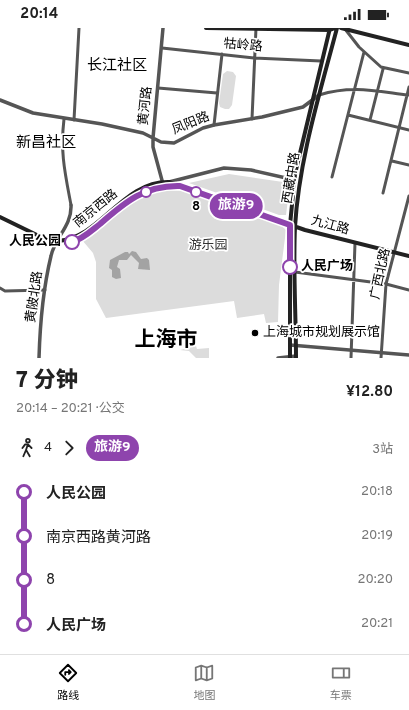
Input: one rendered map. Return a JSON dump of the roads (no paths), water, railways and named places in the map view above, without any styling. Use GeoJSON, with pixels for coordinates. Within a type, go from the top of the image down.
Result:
{"type":"FeatureCollection","features":[{"type":"Feature","properties":{"kind":"main road"},"geometry":{"type":"LineString","coordinates":[[206,28],[336,28]]}},
{"type":"Feature","properties":{"kind":"main road","name":"西藏中路"},"geometry":{"type":"LineString","coordinates":[[296,357],[293,226],[301,177],[319,95],[336,28]]}},
{"type":"Feature","properties":{"kind":"main road","name":"西藏中路"},"geometry":{"type":"LineString","coordinates":[[290,357],[295,180],[321,61],[330,29]]}},
{"type":"Feature","properties":{"kind":"main road"},"geometry":{"type":"LineString","coordinates":[[343,29],[409,45]]}},
{"type":"Feature","properties":{"kind":"main road","name":"九江路"},"geometry":{"type":"LineString","coordinates":[[169,182],[293,226],[409,256]]}},
{"type":"Feature","properties":{"kind":"main road","name":"南京西路"},"geometry":{"type":"LineString","coordinates":[[0,217],[41,237],[58,241],[79,236],[127,197],[169,182]]}},
{"type":"Feature","properties":{"kind":"main road","name":"九江路"},"geometry":{"type":"LineString","coordinates":[[162,184],[180,186]]}},
{"type":"Feature","properties":{"kind":"street"},"geometry":{"type":"LineString","coordinates":[[74,120],[79,28]]}},
{"type":"Feature","properties":{"kind":"street","name":"黄河路"},"geometry":{"type":"LineString","coordinates":[[162,184],[153,147],[153,138],[163,28]]}},
{"type":"Feature","properties":{"kind":"street"},"geometry":{"type":"LineString","coordinates":[[252,119],[256,29]]}},
{"type":"Feature","properties":{"kind":"street"},"geometry":{"type":"LineString","coordinates":[[343,29],[364,52],[383,68],[409,73]]}},
{"type":"Feature","properties":{"kind":"street","name":"牯岭路"},"geometry":{"type":"LineString","coordinates":[[162,48],[254,58],[321,61]]}},
{"type":"Feature","properties":{"kind":"street"},"geometry":{"type":"LineString","coordinates":[[332,177],[364,52]]}},
{"type":"Feature","properties":{"kind":"street"},"geometry":{"type":"LineString","coordinates":[[214,125],[222,54]]}},
{"type":"Feature","properties":{"kind":"street"},"geometry":{"type":"LineString","coordinates":[[370,120],[383,68]]}},
{"type":"Feature","properties":{"kind":"street"},"geometry":{"type":"LineString","coordinates":[[383,193],[409,87]]}},
{"type":"Feature","properties":{"kind":"street"},"geometry":{"type":"LineString","coordinates":[[158,88],[217,93]]}},
{"type":"Feature","properties":{"kind":"street"},"geometry":{"type":"LineString","coordinates":[[319,95],[334,90],[355,88],[408,95]]}},
{"type":"Feature","properties":{"kind":"street","name":"凤阳路"},"geometry":{"type":"LineString","coordinates":[[0,100],[33,114],[143,133],[161,142],[174,143],[203,128],[252,119],[303,107],[312,102],[319,95]]}},
{"type":"Feature","properties":{"kind":"street"},"geometry":{"type":"LineString","coordinates":[[348,115],[409,130]]}},
{"type":"Feature","properties":{"kind":"street"},"geometry":{"type":"LineString","coordinates":[[64,119],[61,141],[62,157],[71,205]]}},
{"type":"Feature","properties":{"kind":"street"},"geometry":{"type":"LineString","coordinates":[[392,161],[409,165]]}},
{"type":"Feature","properties":{"kind":"street","name":"南京西路"},"geometry":{"type":"LineString","coordinates":[[169,182],[224,168],[251,170],[295,180]]}},
{"type":"Feature","properties":{"kind":"street","name":"广西北路"},"geometry":{"type":"LineString","coordinates":[[381,358],[386,284],[409,196]]}},
{"type":"Feature","properties":{"kind":"street","name":"黄陂北路"},"geometry":{"type":"LineString","coordinates":[[39,358],[40,328],[50,256],[70,218],[71,205]]}},
{"type":"Feature","properties":{"kind":"street"},"geometry":{"type":"LineString","coordinates":[[350,358],[352,279],[355,243]]}},
{"type":"Feature","properties":{"kind":"street"},"geometry":{"type":"LineString","coordinates":[[295,272],[386,284],[409,290]]}},
{"type":"Feature","properties":{"kind":"street"},"geometry":{"type":"LineString","coordinates":[[0,288],[5,291],[46,290]]}},
{"type":"Feature","properties":{"kind":"street"},"geometry":{"type":"LineString","coordinates":[[290,345],[401,356],[409,355]]}},
{"type":"Feature","properties":{"kind":"street"},"geometry":{"type":"LineString","coordinates":[[278,358],[296,357]]}},
{"type":"Feature","properties":{"kind":"place","name":"8"},"geometry":{"type":"Point","coordinates":[196,192]}},
{"type":"Feature","properties":{"kind":"place","name":"人民公园"},"geometry":{"type":"Point","coordinates":[72,242]}},
{"type":"Feature","properties":{"kind":"place","name":"人民广场"},"geometry":{"type":"Point","coordinates":[290,267]}},
{"type":"Feature","properties":{"kind":"place","name":"上海城市规划展示馆"},"geometry":{"type":"Point","coordinates":[255,333]}},
{"type":"Feature","properties":{"kind":"district","name":"长江社区"},"geometry":{"type":"Point","coordinates":[117,66]}},
{"type":"Feature","properties":{"kind":"district","name":"新昌社区"},"geometry":{"type":"Point","coordinates":[46,143]}},
{"type":"Feature","properties":{"kind":"district","name":"上海市"},"geometry":{"type":"Point","coordinates":[166,340]}},
{"type":"Feature","properties":{"kind":"park label","name":"游乐园"},"geometry":{"type":"Point","coordinates":[208,246]}}]}
